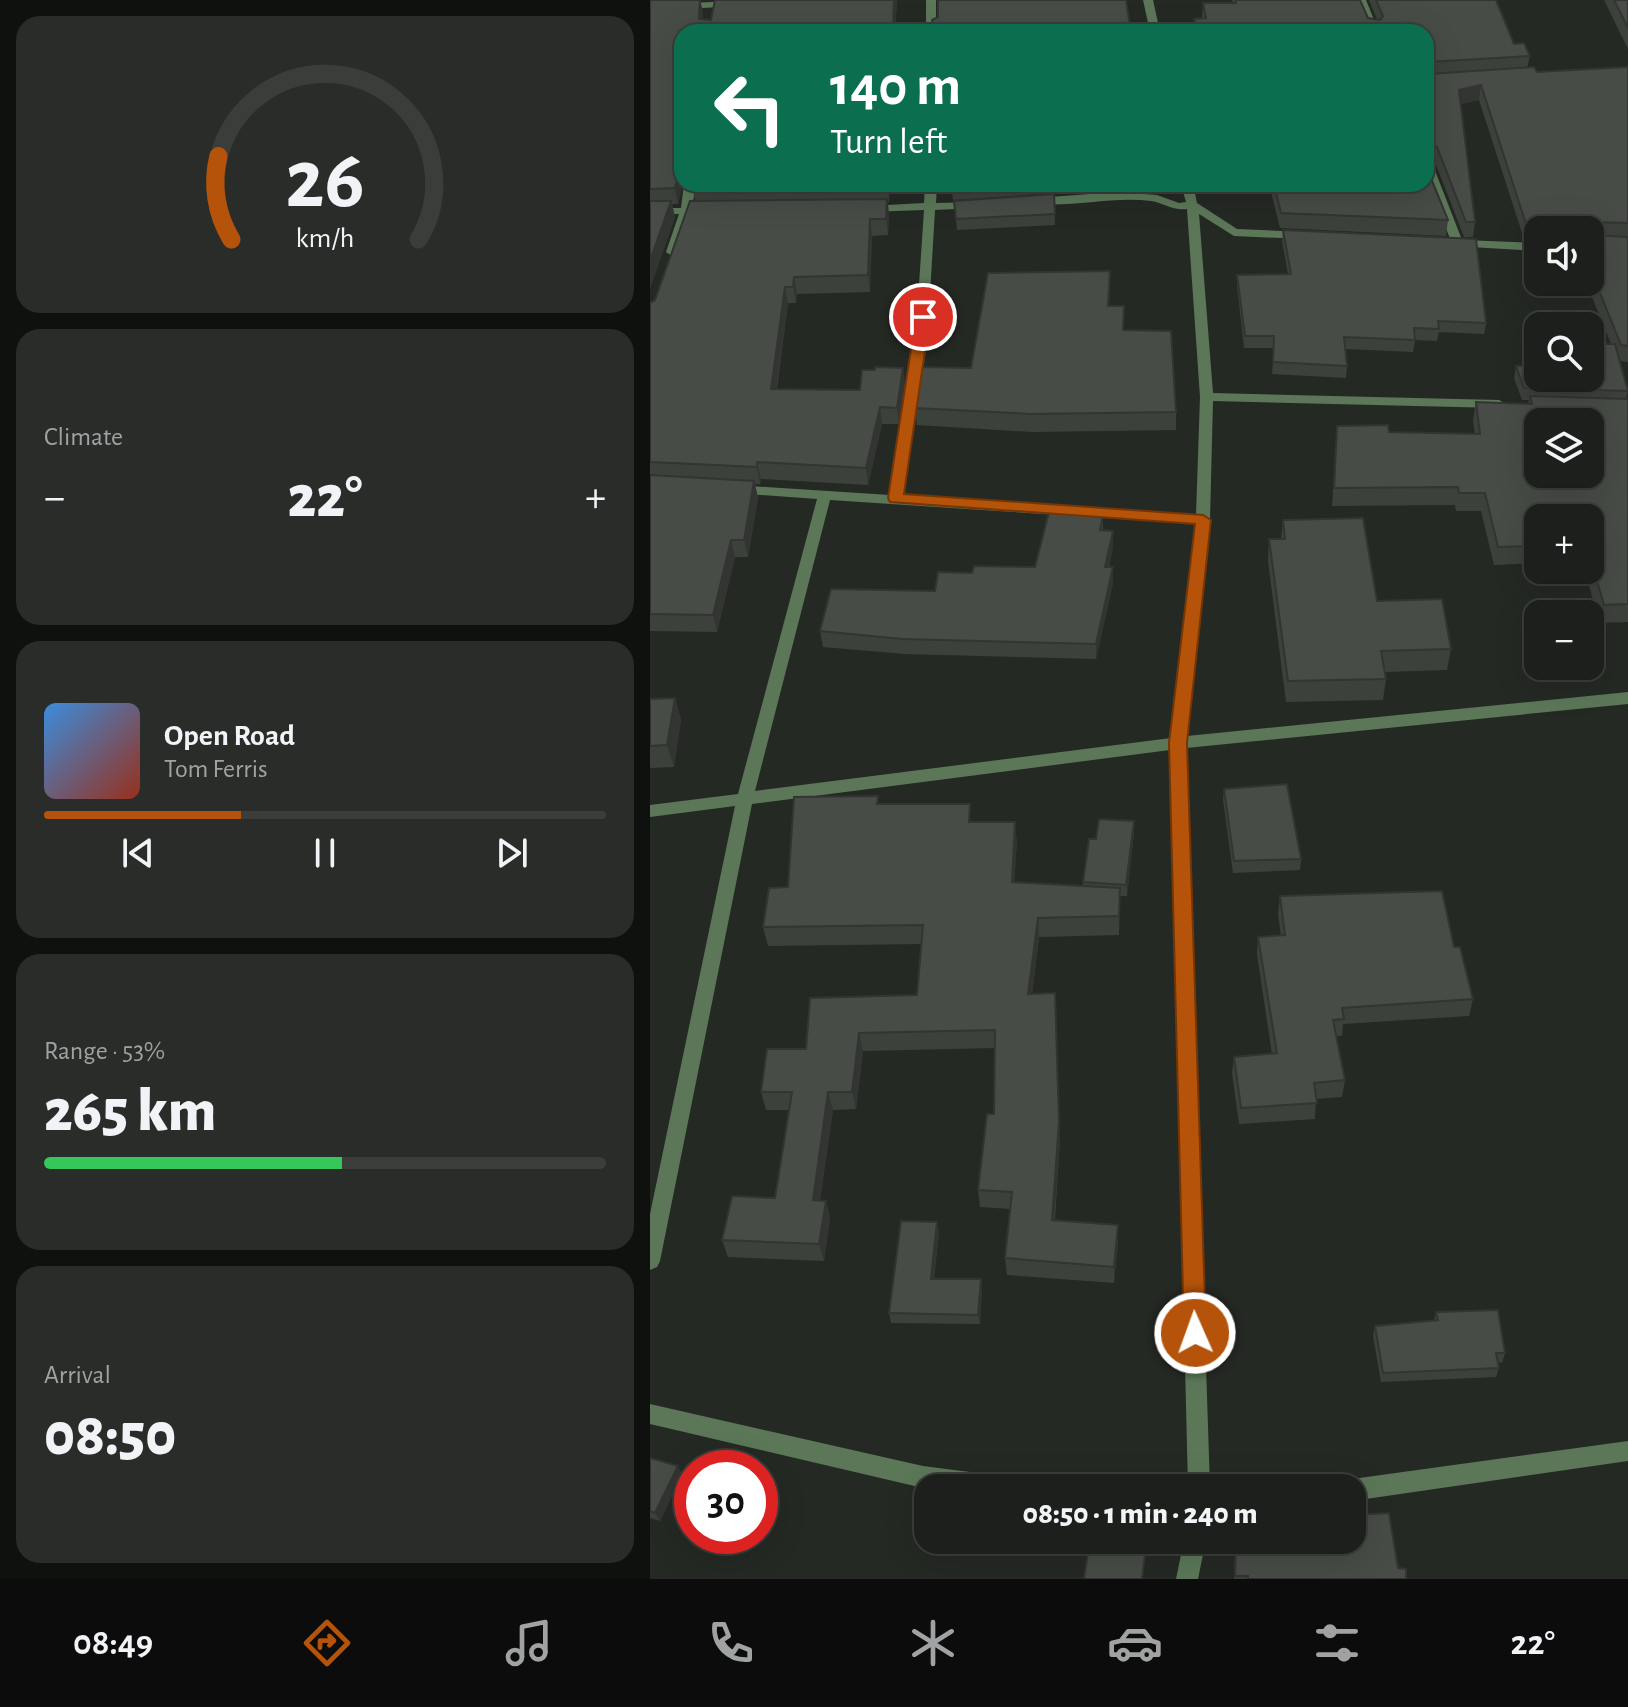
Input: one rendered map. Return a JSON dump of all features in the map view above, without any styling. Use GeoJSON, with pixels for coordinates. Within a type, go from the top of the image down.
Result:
{"type":"FeatureCollection","features":[{"type":"Feature","properties":{"kind":"street"},"geometry":{"type":"LineString","coordinates":[[931,0],[931,24]]}},
{"type":"Feature","properties":{"kind":"street"},"geometry":{"type":"LineString","coordinates":[[1148,0],[1153,24]]}},
{"type":"Feature","properties":{"kind":"street"},"geometry":{"type":"LineString","coordinates":[[1361,0],[1371,24]]}},
{"type":"Feature","properties":{"kind":"street"},"geometry":{"type":"LineString","coordinates":[[711,19],[712,3]]}},
{"type":"Feature","properties":{"kind":"street"},"geometry":{"type":"LineString","coordinates":[[650,8],[741,4]]}},
{"type":"Feature","properties":{"kind":"street"},"geometry":{"type":"LineString","coordinates":[[1434,184],[1457,243]]}},
{"type":"Feature","properties":{"kind":"street"},"geometry":{"type":"LineString","coordinates":[[665,271],[686,211],[689,192]]}},
{"type":"Feature","properties":{"kind":"street"},"geometry":{"type":"LineString","coordinates":[[896,498],[921,344],[931,192]]}},
{"type":"Feature","properties":{"kind":"street"},"geometry":{"type":"LineString","coordinates":[[1188,192],[1207,397],[1203,520],[1178,743],[1199,1474]]}},
{"type":"Feature","properties":{"kind":"street"},"geometry":{"type":"LineString","coordinates":[[1024,202],[1118,195],[1157,198],[1192,213],[1314,232]]}},
{"type":"Feature","properties":{"kind":"street"},"geometry":{"type":"LineString","coordinates":[[854,209],[993,204]]}},
{"type":"Feature","properties":{"kind":"street"},"geometry":{"type":"LineString","coordinates":[[650,211],[717,211]]}},
{"type":"Feature","properties":{"kind":"street"},"geometry":{"type":"LineString","coordinates":[[1524,240],[1438,238],[1457,243],[1524,246]]}},
{"type":"Feature","properties":{"kind":"street"},"geometry":{"type":"LineString","coordinates":[[1207,397],[1512,404]]}},
{"type":"Feature","properties":{"kind":"street"},"geometry":{"type":"LineString","coordinates":[[714,488],[1203,520]]}},
{"type":"Feature","properties":{"kind":"street"},"geometry":{"type":"LineString","coordinates":[[650,1261],[745,799],[825,494]]}},
{"type":"Feature","properties":{"kind":"street"},"geometry":{"type":"LineString","coordinates":[[650,811],[1178,743],[1628,698]]}},
{"type":"Feature","properties":{"kind":"street"},"geometry":{"type":"LineString","coordinates":[[650,1414],[914,1475]]}},
{"type":"Feature","properties":{"kind":"street"},"geometry":{"type":"LineString","coordinates":[[1366,1488],[1628,1451]]}},
{"type":"Feature","properties":{"kind":"street"},"geometry":{"type":"LineString","coordinates":[[1187,1579],[1192,1554]]}},
{"type":"Feature","properties":{"kind":"building"},"geometry":{"type":"Polygon","coordinates":[[[650,0],[700,0],[699,19],[711,20],[715,0],[894,0],[893,24],[674,24],[674,188],[650,189],[650,0]]]}},
{"type":"Feature","properties":{"kind":"building"},"geometry":{"type":"Polygon","coordinates":[[[938,0],[1126,0],[1130,24],[933,24],[932,20],[938,17],[938,0]]]}},
{"type":"Feature","properties":{"kind":"building"},"geometry":{"type":"Polygon","coordinates":[[[1236,0],[1360,0],[1368,18],[1380,20],[1383,16],[1376,0],[1496,0],[1514,44],[1524,43],[1530,56],[1434,62],[1434,24],[1196,24],[1194,19],[1206,18],[1203,3],[1236,3],[1236,0]]]}},
{"type":"Feature","properties":{"kind":"building"},"geometry":{"type":"Polygon","coordinates":[[[1614,0],[1628,0],[1628,28],[1614,0]]]}},
{"type":"Feature","properties":{"kind":"building"},"geometry":{"type":"Polygon","coordinates":[[[1534,67],[1537,72],[1628,67],[1628,223],[1604,222],[1604,216],[1524,218],[1481,85],[1459,90],[1475,222],[1466,222],[1434,146],[1434,74],[1534,67]]]}},
{"type":"Feature","properties":{"kind":"building"},"geometry":{"type":"Polygon","coordinates":[[[1434,186],[1448,220],[1281,213],[1276,192],[1434,192],[1434,186]]]}},
{"type":"Feature","properties":{"kind":"building"},"geometry":{"type":"Polygon","coordinates":[[[1054,194],[1055,214],[956,219],[954,201],[1054,194]]]}},
{"type":"Feature","properties":{"kind":"building"},"geometry":{"type":"Polygon","coordinates":[[[887,199],[886,219],[870,219],[868,275],[794,277],[793,287],[785,287],[771,389],[860,390],[862,370],[903,368],[897,408],[880,407],[866,468],[757,462],[757,467],[650,462],[650,303],[655,300],[690,201],[887,199]]]}},
{"type":"Feature","properties":{"kind":"building"},"geometry":{"type":"Polygon","coordinates":[[[650,201],[671,201],[650,261],[650,201]]]}},
{"type":"Feature","properties":{"kind":"building"},"geometry":{"type":"Polygon","coordinates":[[[1283,230],[1476,239],[1486,323],[1438,321],[1439,329],[1414,328],[1415,340],[1344,337],[1347,366],[1273,362],[1274,336],[1245,336],[1237,275],[1291,274],[1283,230]]]}},
{"type":"Feature","properties":{"kind":"building"},"geometry":{"type":"Polygon","coordinates":[[[1604,236],[1628,237],[1628,346],[1621,345],[1601,296],[1604,296],[1604,236]]]}},
{"type":"Feature","properties":{"kind":"building"},"geometry":{"type":"Polygon","coordinates":[[[1110,271],[1108,306],[1124,306],[1123,330],[1171,331],[1176,412],[1031,414],[915,408],[922,367],[971,368],[988,273],[1110,271]]]}},
{"type":"Feature","properties":{"kind":"building"},"geometry":{"type":"Polygon","coordinates":[[[1604,344],[1615,344],[1628,391],[1604,390],[1604,344]]]}},
{"type":"Feature","properties":{"kind":"building"},"geometry":{"type":"Polygon","coordinates":[[[1516,366],[1524,366],[1524,388],[1516,366]]]}},
{"type":"Feature","properties":{"kind":"building"},"geometry":{"type":"Polygon","coordinates":[[[1530,396],[1628,399],[1628,604],[1604,605],[1598,584],[1604,584],[1604,504],[1524,504],[1524,546],[1498,547],[1485,493],[1459,493],[1458,487],[1334,488],[1337,426],[1388,425],[1389,432],[1480,434],[1476,402],[1532,404],[1530,396]]]}},
{"type":"Feature","properties":{"kind":"building"},"geometry":{"type":"Polygon","coordinates":[[[650,475],[754,481],[744,540],[731,540],[713,615],[650,614],[650,475]]]}},
{"type":"Feature","properties":{"kind":"building"},"geometry":{"type":"Polygon","coordinates":[[[1049,512],[1103,516],[1100,530],[1113,531],[1105,567],[1113,567],[1096,644],[902,639],[820,631],[831,589],[935,591],[938,572],[972,573],[974,566],[1035,567],[1049,512]]]}},
{"type":"Feature","properties":{"kind":"building"},"geometry":{"type":"Polygon","coordinates":[[[1363,518],[1377,601],[1442,599],[1451,649],[1381,651],[1386,679],[1288,681],[1269,539],[1285,539],[1283,520],[1363,518]]]}},
{"type":"Feature","properties":{"kind":"building"},"geometry":{"type":"Polygon","coordinates":[[[675,698],[667,745],[650,746],[650,699],[675,698]]]}},
{"type":"Feature","properties":{"kind":"building"},"geometry":{"type":"Polygon","coordinates":[[[1287,784],[1301,859],[1234,861],[1224,789],[1287,784]]]}},
{"type":"Feature","properties":{"kind":"building"},"geometry":{"type":"Polygon","coordinates":[[[878,796],[877,804],[970,804],[969,822],[1015,822],[1012,882],[1120,888],[1119,916],[1038,918],[1028,994],[1055,993],[1059,1122],[1052,1220],[1118,1225],[1114,1267],[1005,1258],[1012,1192],[978,1190],[987,1114],[994,1114],[995,1030],[859,1033],[852,1092],[828,1092],[813,1200],[826,1201],[819,1244],[722,1240],[732,1196],[775,1198],[792,1092],[761,1092],[767,1049],[806,1049],[810,998],[917,995],[923,925],[763,927],[769,888],[788,887],[794,797],[878,796]]]}},
{"type":"Feature","properties":{"kind":"building"},"geometry":{"type":"Polygon","coordinates":[[[1099,819],[1134,821],[1126,885],[1083,882],[1089,839],[1096,839],[1099,819]]]}},
{"type":"Feature","properties":{"kind":"building"},"geometry":{"type":"Polygon","coordinates":[[[1442,891],[1454,947],[1460,947],[1473,999],[1342,1008],[1344,1019],[1333,1020],[1345,1080],[1314,1083],[1317,1103],[1241,1108],[1234,1057],[1277,1053],[1258,937],[1285,935],[1280,896],[1442,891]]]}},
{"type":"Feature","properties":{"kind":"building"},"geometry":{"type":"Polygon","coordinates":[[[901,1221],[937,1222],[931,1279],[981,1279],[978,1315],[889,1313],[901,1221]]]}},
{"type":"Feature","properties":{"kind":"building"},"geometry":{"type":"Polygon","coordinates":[[[1498,1310],[1505,1353],[1496,1353],[1499,1368],[1383,1373],[1375,1326],[1438,1320],[1436,1312],[1498,1310]]]}},
{"type":"Feature","properties":{"kind":"building"},"geometry":{"type":"Polygon","coordinates":[[[650,1458],[674,1465],[674,1474],[655,1513],[650,1511],[650,1458]]]}},
{"type":"Feature","properties":{"kind":"building"},"geometry":{"type":"Polygon","coordinates":[[[1389,1513],[1398,1568],[1406,1569],[1406,1579],[1248,1579],[1248,1576],[1235,1576],[1236,1554],[1366,1554],[1366,1514],[1389,1513]]]}},
{"type":"Feature","properties":{"kind":"building"},"geometry":{"type":"Polygon","coordinates":[[[1088,1554],[1145,1555],[1142,1579],[1084,1579],[1088,1554]]]}},
{"type":"Feature","properties":{"kind":"route"},"geometry":{"type":"LineString","coordinates":[[923,317],[896,498],[1203,520],[1178,743],[1195,1333]]}}]}
